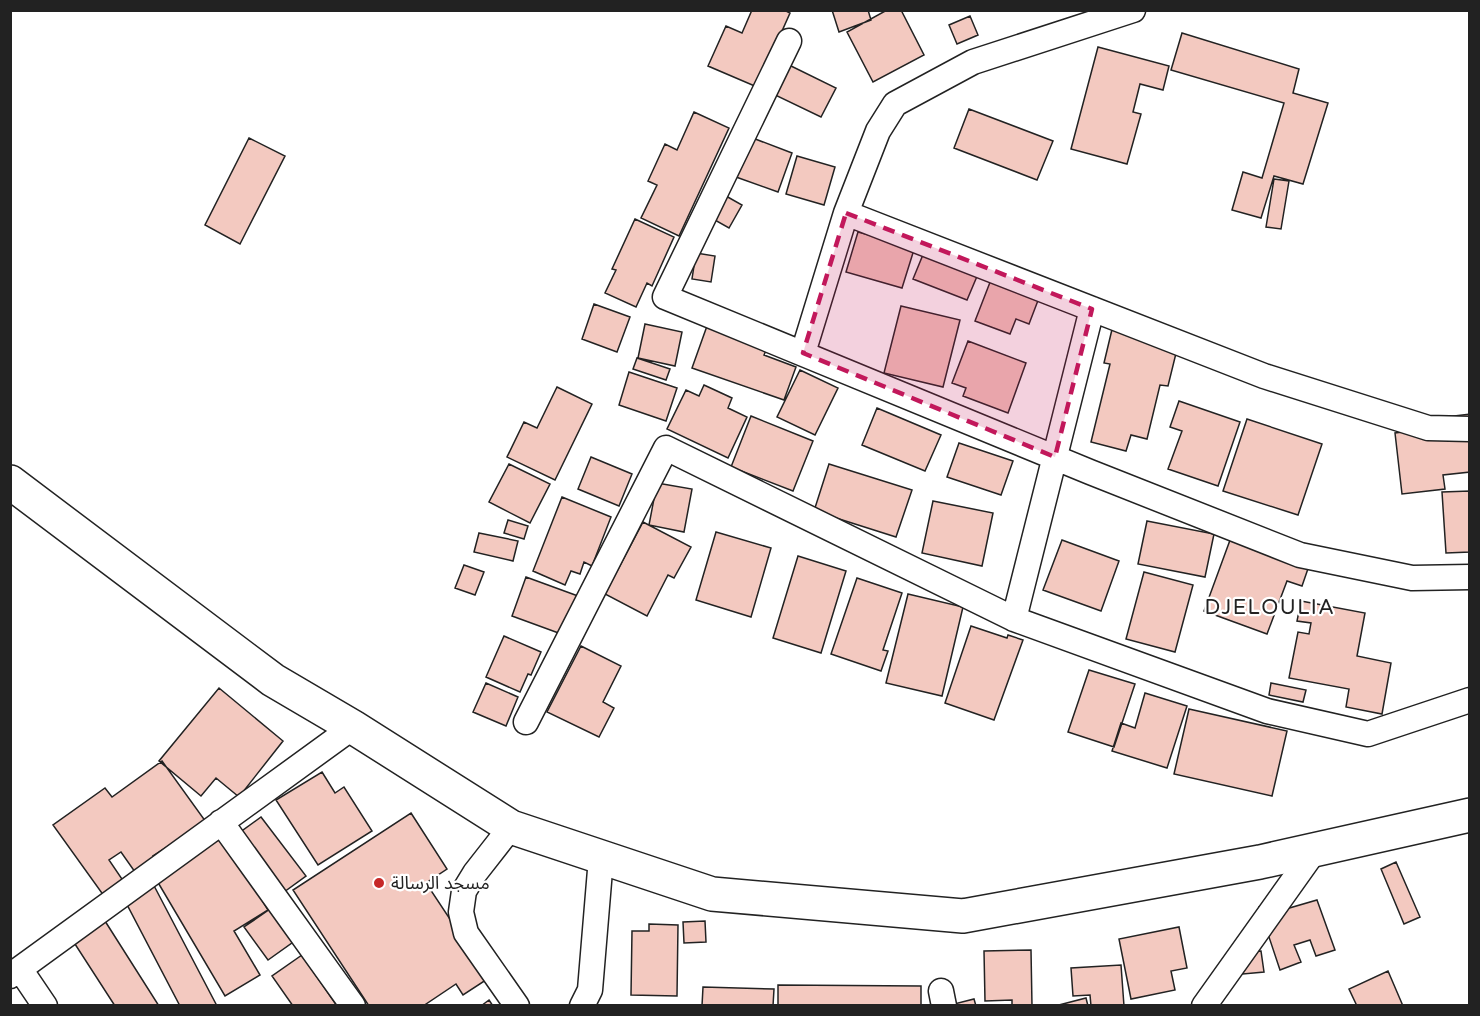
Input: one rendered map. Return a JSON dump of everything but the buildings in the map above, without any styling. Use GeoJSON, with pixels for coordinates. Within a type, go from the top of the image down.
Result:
{"type":"FeatureCollection","features":[{"type":"Feature","properties":{"kind":"main road"},"geometry":{"type":"LineString","coordinates":[[10,482],[273,680],[511,826],[712,894],[963,916],[1260,862],[1470,815]]}},
{"type":"Feature","properties":{"kind":"street"},"geometry":{"type":"LineString","coordinates":[[803,352],[846,213],[878,131],[895,104],[973,62],[1133,10]]}},
{"type":"Feature","properties":{"kind":"street"},"geometry":{"type":"LineString","coordinates":[[789,41],[665,297],[1300,555],[1412,578],[1470,577]]}},
{"type":"Feature","properties":{"kind":"street"},"geometry":{"type":"LineString","coordinates":[[846,213],[1264,376],[1428,428],[1470,429]]}},
{"type":"Feature","properties":{"kind":"street"},"geometry":{"type":"LineString","coordinates":[[1014,619],[1092,309]]}},
{"type":"Feature","properties":{"kind":"street"},"geometry":{"type":"LineString","coordinates":[[526,722],[666,448],[1014,619],[1267,711],[1368,734],[1470,700]]}},
{"type":"Feature","properties":{"kind":"street"},"geometry":{"type":"LineString","coordinates":[[45,1005],[15,972],[353,727]]}},
{"type":"Feature","properties":{"kind":"street"},"geometry":{"type":"LineString","coordinates":[[221,822],[353,1005]]}},
{"type":"Feature","properties":{"kind":"street"},"geometry":{"type":"LineString","coordinates":[[511,826],[469,882],[464,891],[461,912],[466,933],[517,1005]]}},
{"type":"Feature","properties":{"kind":"street"},"geometry":{"type":"LineString","coordinates":[[1204,1005],[1315,850]]}},
{"type":"Feature","properties":{"kind":"street"},"geometry":{"type":"LineString","coordinates":[[582,1005],[590,990],[601,858]]}},
{"type":"Feature","properties":{"kind":"highlighted area"},"geometry":{"type":"Polygon","coordinates":[[[846,213],[1092,309],[1055,457],[803,353],[846,213]]]}},
{"type":"Feature","properties":{"kind":"place","name":"مسجد الرسالة"},"geometry":{"type":"Point","coordinates":[379,883]}},
{"type":"Feature","properties":{"kind":"district","name":"DJELOULIA"},"geometry":{"type":"Point","coordinates":[1270,607]}}]}
